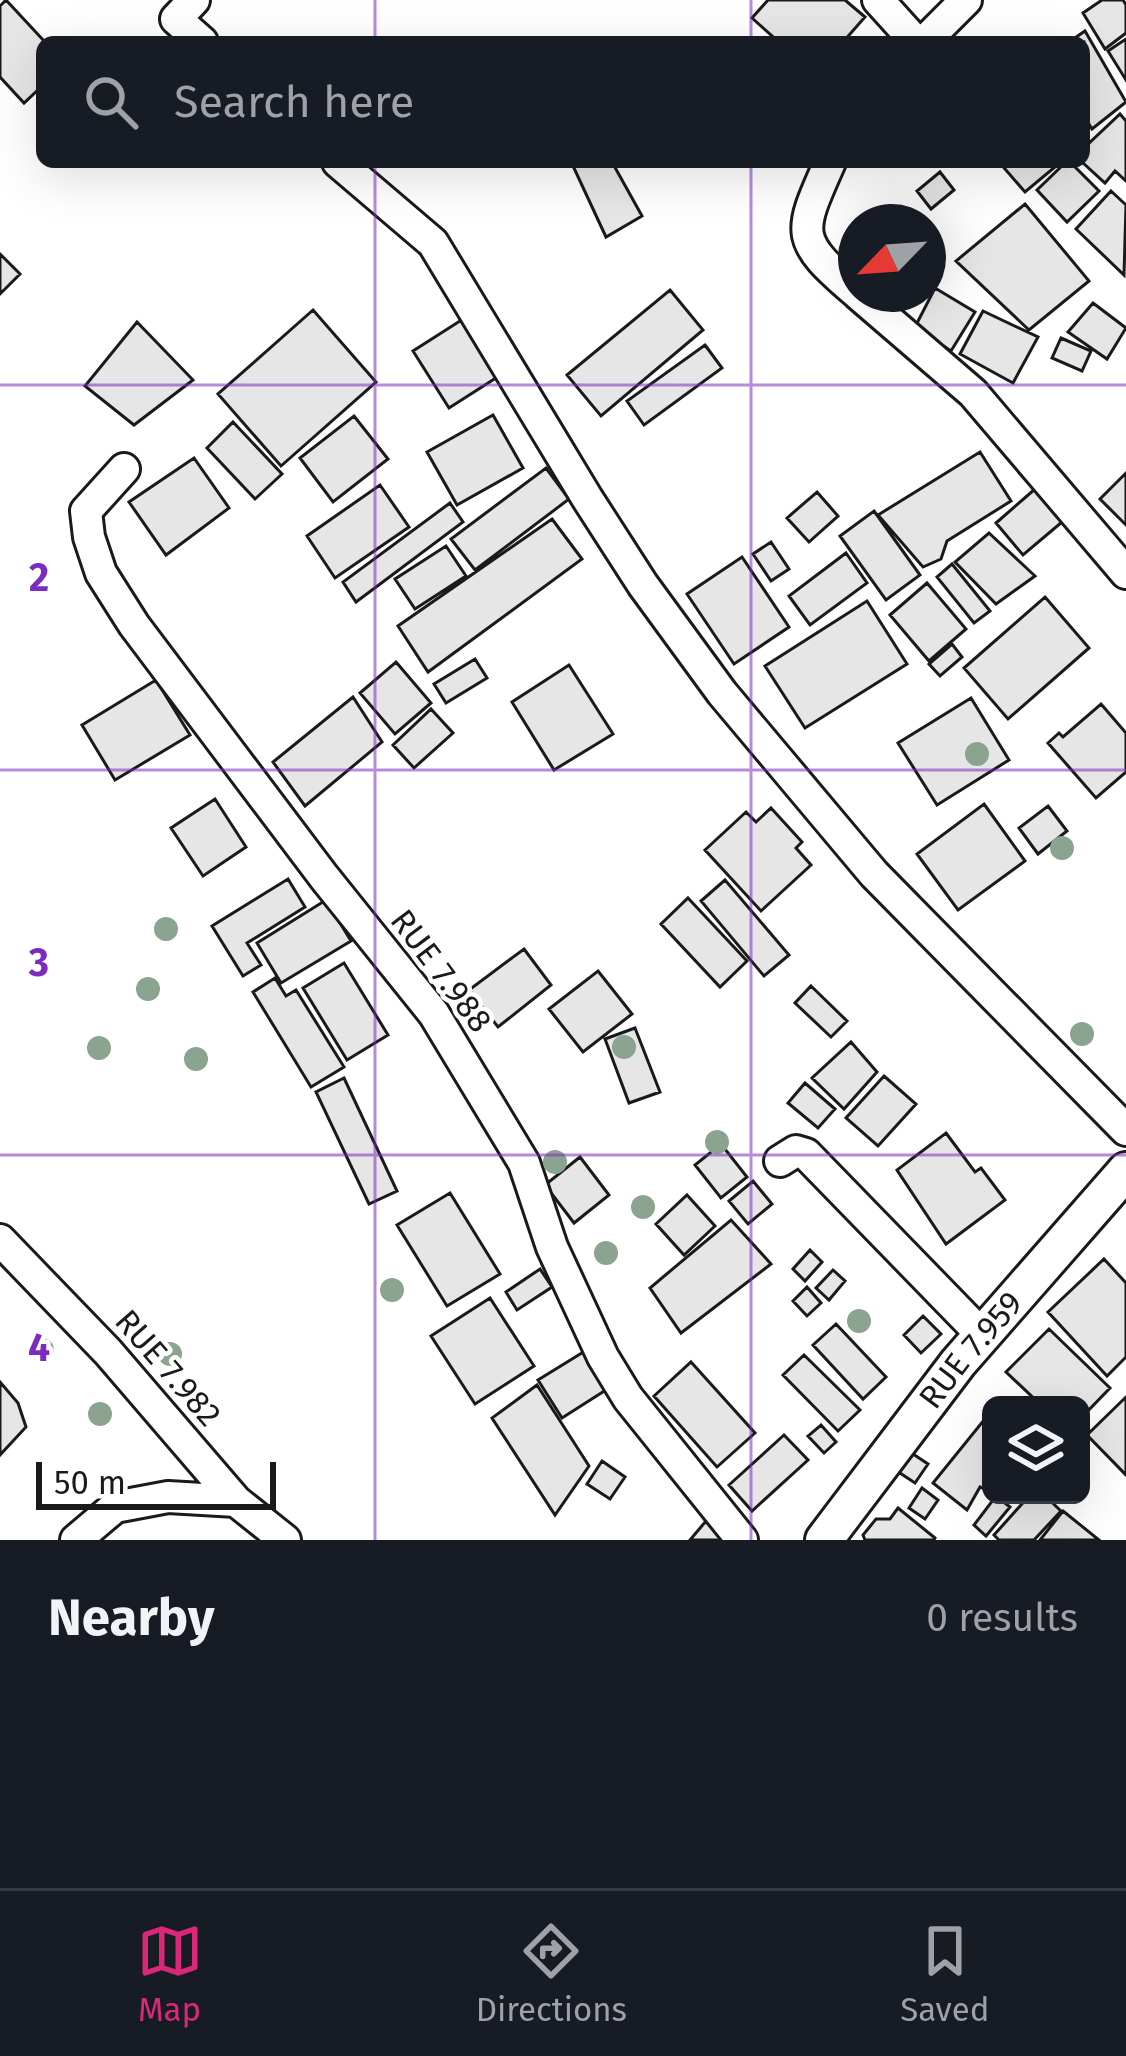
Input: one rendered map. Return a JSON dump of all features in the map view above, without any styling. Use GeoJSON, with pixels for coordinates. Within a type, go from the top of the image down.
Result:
{"type":"FeatureCollection","features":[{"type":"Feature","properties":{"kind":"street"},"geometry":{"type":"LineString","coordinates":[[878,0],[914,36]]}},
{"type":"Feature","properties":{"kind":"street"},"geometry":{"type":"LineString","coordinates":[[927,36],[966,0]]}},
{"type":"Feature","properties":{"kind":"street"},"geometry":{"type":"LineString","coordinates":[[185,9],[199,36]]}},
{"type":"Feature","properties":{"kind":"street"},"geometry":{"type":"LineString","coordinates":[[345,168],[434,243],[609,533],[722,693],[874,874],[1126,1130]]}},
{"type":"Feature","properties":{"kind":"street"},"geometry":{"type":"LineString","coordinates":[[827,168],[806,217],[807,237],[815,256],[838,276]]}},
{"type":"Feature","properties":{"kind":"street"},"geometry":{"type":"LineString","coordinates":[[879,312],[973,393],[1126,573]]}},
{"type":"Feature","properties":{"kind":"street","name":"RUE 7.988"},"geometry":{"type":"LineString","coordinates":[[124,469],[86,511],[88,537],[100,573],[216,735],[434,1014],[524,1163],[552,1246],[628,1398],[742,1540]]}},
{"type":"Feature","properties":{"kind":"street"},"geometry":{"type":"LineString","coordinates":[[779,1161],[796,1151],[816,1162],[982,1335]]}},
{"type":"Feature","properties":{"kind":"street","name":"RUE 7.959"},"geometry":{"type":"LineString","coordinates":[[824,1540],[982,1335],[1126,1171]]}},
{"type":"Feature","properties":{"kind":"street","name":"RUE 7.982"},"geometry":{"type":"LineString","coordinates":[[0,1240],[108,1352],[236,1502],[284,1540]]}},
{"type":"Feature","properties":{"kind":"street"},"geometry":{"type":"LineString","coordinates":[[76,1540],[115,1507],[168,1497],[236,1502]]}},
{"type":"Feature","properties":{"kind":"building"},"geometry":{"type":"Polygon","coordinates":[[[6,0],[39,36],[36,92],[24,103],[0,77],[0,6],[6,0]]]}},
{"type":"Feature","properties":{"kind":"building"},"geometry":{"type":"Polygon","coordinates":[[[768,0],[845,0],[865,17],[848,36],[772,36],[752,18],[768,0]]]}},
{"type":"Feature","properties":{"kind":"building"},"geometry":{"type":"Polygon","coordinates":[[[1102,0],[1123,0],[1126,5],[1126,33],[1105,49],[1083,13],[1102,0]]]}},
{"type":"Feature","properties":{"kind":"building"},"geometry":{"type":"Polygon","coordinates":[[[1126,39],[1126,80],[1108,51],[1126,39]]]}},
{"type":"Feature","properties":{"kind":"building"},"geometry":{"type":"Polygon","coordinates":[[[1090,40],[1126,102],[1092,129],[1090,126],[1090,40]]]}},
{"type":"Feature","properties":{"kind":"building"},"geometry":{"type":"Polygon","coordinates":[[[1120,114],[1126,121],[1126,181],[1115,171],[1105,183],[1089,168],[1090,142],[1120,114]]]}},
{"type":"Feature","properties":{"kind":"building"},"geometry":{"type":"Polygon","coordinates":[[[574,168],[615,168],[642,216],[606,237],[574,168]]]}},
{"type":"Feature","properties":{"kind":"building"},"geometry":{"type":"Polygon","coordinates":[[[1004,168],[1054,168],[1025,192],[1004,168]]]}},
{"type":"Feature","properties":{"kind":"building"},"geometry":{"type":"Polygon","coordinates":[[[1060,168],[1076,168],[1099,191],[1067,222],[1037,190],[1060,168]]]}},
{"type":"Feature","properties":{"kind":"building"},"geometry":{"type":"Polygon","coordinates":[[[940,172],[954,190],[937,204],[927,204],[917,191],[940,172]]]}},
{"type":"Feature","properties":{"kind":"building"},"geometry":{"type":"Polygon","coordinates":[[[1111,191],[1126,205],[1124,275],[1076,229],[1111,191]]]}},
{"type":"Feature","properties":{"kind":"building"},"geometry":{"type":"Polygon","coordinates":[[[1025,204],[1089,281],[1029,330],[956,261],[1025,204]]]}},
{"type":"Feature","properties":{"kind":"building"},"geometry":{"type":"Polygon","coordinates":[[[0,254],[20,274],[0,294],[0,254]]]}},
{"type":"Feature","properties":{"kind":"building"},"geometry":{"type":"Polygon","coordinates":[[[670,290],[703,330],[601,416],[567,375],[670,290]]]}},
{"type":"Feature","properties":{"kind":"building"},"geometry":{"type":"Polygon","coordinates":[[[946,295],[975,312],[951,351],[915,327],[923,312],[946,312],[946,295]]]}},
{"type":"Feature","properties":{"kind":"building"},"geometry":{"type":"Polygon","coordinates":[[[1093,303],[1126,328],[1107,359],[1068,332],[1093,303]]]}},
{"type":"Feature","properties":{"kind":"building"},"geometry":{"type":"Polygon","coordinates":[[[313,310],[376,382],[281,466],[218,394],[313,310]]]}},
{"type":"Feature","properties":{"kind":"building"},"geometry":{"type":"Polygon","coordinates":[[[983,311],[1038,337],[1013,383],[960,354],[983,311]]]}},
{"type":"Feature","properties":{"kind":"building"},"geometry":{"type":"Polygon","coordinates":[[[463,319],[499,376],[449,408],[413,351],[463,319]]]}},
{"type":"Feature","properties":{"kind":"building"},"geometry":{"type":"Polygon","coordinates":[[[137,322],[193,380],[134,425],[85,386],[137,322]]]}},
{"type":"Feature","properties":{"kind":"building"},"geometry":{"type":"Polygon","coordinates":[[[1061,338],[1091,351],[1082,371],[1052,358],[1061,338]]]}},
{"type":"Feature","properties":{"kind":"building"},"geometry":{"type":"Polygon","coordinates":[[[705,345],[722,368],[644,425],[627,401],[705,345]]]}},
{"type":"Feature","properties":{"kind":"building"},"geometry":{"type":"Polygon","coordinates":[[[493,415],[523,468],[457,505],[427,452],[493,415]]]}},
{"type":"Feature","properties":{"kind":"building"},"geometry":{"type":"Polygon","coordinates":[[[354,416],[388,459],[333,502],[300,458],[354,416]]]}},
{"type":"Feature","properties":{"kind":"building"},"geometry":{"type":"Polygon","coordinates":[[[233,422],[282,474],[255,499],[207,448],[233,422]]]}},
{"type":"Feature","properties":{"kind":"building"},"geometry":{"type":"Polygon","coordinates":[[[980,452],[1011,501],[947,541],[941,559],[923,567],[878,515],[980,452]]]}},
{"type":"Feature","properties":{"kind":"building"},"geometry":{"type":"Polygon","coordinates":[[[194,458],[229,508],[166,555],[129,502],[194,458]]]}},
{"type":"Feature","properties":{"kind":"building"},"geometry":{"type":"Polygon","coordinates":[[[546,468],[569,499],[475,570],[451,539],[546,468]]]}},
{"type":"Feature","properties":{"kind":"building"},"geometry":{"type":"Polygon","coordinates":[[[1126,473],[1126,525],[1100,499],[1126,473]]]}},
{"type":"Feature","properties":{"kind":"building"},"geometry":{"type":"Polygon","coordinates":[[[380,485],[409,527],[335,578],[307,536],[380,485]]]}},
{"type":"Feature","properties":{"kind":"building"},"geometry":{"type":"Polygon","coordinates":[[[1035,489],[1062,522],[1023,555],[996,523],[1035,489]]]}},
{"type":"Feature","properties":{"kind":"building"},"geometry":{"type":"Polygon","coordinates":[[[817,492],[838,516],[809,542],[787,518],[817,492]]]}},
{"type":"Feature","properties":{"kind":"building"},"geometry":{"type":"Polygon","coordinates":[[[450,503],[463,522],[356,602],[343,582],[450,503]]]}},
{"type":"Feature","properties":{"kind":"building"},"geometry":{"type":"Polygon","coordinates":[[[874,511],[920,575],[886,600],[840,536],[874,511]]]}},
{"type":"Feature","properties":{"kind":"building"},"geometry":{"type":"Polygon","coordinates":[[[552,519],[582,559],[428,672],[398,626],[552,519]]]}},
{"type":"Feature","properties":{"kind":"building"},"geometry":{"type":"Polygon","coordinates":[[[989,533],[1035,576],[996,604],[955,562],[989,533]]]}},
{"type":"Feature","properties":{"kind":"building"},"geometry":{"type":"Polygon","coordinates":[[[771,542],[789,569],[771,581],[753,554],[771,542]]]}},
{"type":"Feature","properties":{"kind":"building"},"geometry":{"type":"Polygon","coordinates":[[[446,546],[466,576],[415,609],[395,579],[446,546]]]}},
{"type":"Feature","properties":{"kind":"building"},"geometry":{"type":"Polygon","coordinates":[[[846,553],[867,583],[810,625],[789,596],[846,553]]]}},
{"type":"Feature","properties":{"kind":"building"},"geometry":{"type":"Polygon","coordinates":[[[742,557],[789,627],[734,664],[687,594],[742,557]]]}},
{"type":"Feature","properties":{"kind":"building"},"geometry":{"type":"Polygon","coordinates":[[[952,564],[990,611],[974,623],[937,577],[952,564]]]}},
{"type":"Feature","properties":{"kind":"building"},"geometry":{"type":"Polygon","coordinates":[[[927,583],[966,629],[929,661],[890,615],[927,583]]]}},
{"type":"Feature","properties":{"kind":"building"},"geometry":{"type":"Polygon","coordinates":[[[1045,597],[1089,648],[1008,719],[964,668],[1045,597]]]}},
{"type":"Feature","properties":{"kind":"building"},"geometry":{"type":"Polygon","coordinates":[[[867,601],[907,664],[805,728],[765,666],[867,601]]]}},
{"type":"Feature","properties":{"kind":"building"},"geometry":{"type":"Polygon","coordinates":[[[952,644],[962,657],[940,676],[929,664],[952,644]]]}},
{"type":"Feature","properties":{"kind":"building"},"geometry":{"type":"Polygon","coordinates":[[[475,659],[487,678],[446,703],[434,684],[475,659]]]}},
{"type":"Feature","properties":{"kind":"building"},"geometry":{"type":"Polygon","coordinates":[[[396,662],[431,703],[395,734],[360,693],[396,662]]]}},
{"type":"Feature","properties":{"kind":"building"},"geometry":{"type":"Polygon","coordinates":[[[569,665],[613,734],[554,770],[512,702],[569,665]]]}},
{"type":"Feature","properties":{"kind":"building"},"geometry":{"type":"Polygon","coordinates":[[[156,680],[190,735],[115,780],[82,725],[156,680]]]}},
{"type":"Feature","properties":{"kind":"building"},"geometry":{"type":"Polygon","coordinates":[[[353,697],[382,742],[305,806],[273,762],[353,697]]]}},
{"type":"Feature","properties":{"kind":"building"},"geometry":{"type":"Polygon","coordinates":[[[971,698],[1009,760],[937,805],[898,743],[971,698]]]}},
{"type":"Feature","properties":{"kind":"building"},"geometry":{"type":"Polygon","coordinates":[[[1101,704],[1126,733],[1126,772],[1096,798],[1048,743],[1059,733],[1063,737],[1101,704]]]}},
{"type":"Feature","properties":{"kind":"building"},"geometry":{"type":"Polygon","coordinates":[[[431,709],[453,733],[414,768],[393,745],[431,709]]]}},
{"type":"Feature","properties":{"kind":"building"},"geometry":{"type":"Polygon","coordinates":[[[215,799],[246,847],[203,876],[171,828],[215,799]]]}},
{"type":"Feature","properties":{"kind":"building"},"geometry":{"type":"Polygon","coordinates":[[[984,804],[1025,861],[958,910],[917,854],[984,804]]]}},
{"type":"Feature","properties":{"kind":"building"},"geometry":{"type":"Polygon","coordinates":[[[1048,806],[1067,831],[1038,854],[1019,828],[1048,806]]]}},
{"type":"Feature","properties":{"kind":"building"},"geometry":{"type":"Polygon","coordinates":[[[771,808],[802,842],[796,848],[811,865],[761,911],[705,850],[746,812],[756,822],[771,808]]]}},
{"type":"Feature","properties":{"kind":"building"},"geometry":{"type":"Polygon","coordinates":[[[288,879],[305,907],[247,943],[261,965],[243,976],[212,926],[288,879]]]}},
{"type":"Feature","properties":{"kind":"building"},"geometry":{"type":"Polygon","coordinates":[[[725,880],[789,955],[764,976],[701,901],[725,880]]]}},
{"type":"Feature","properties":{"kind":"building"},"geometry":{"type":"Polygon","coordinates":[[[688,898],[747,961],[720,987],[661,924],[688,898]]]}},
{"type":"Feature","properties":{"kind":"building"},"geometry":{"type":"Polygon","coordinates":[[[326,900],[351,941],[281,983],[257,943],[326,900]]]}},
{"type":"Feature","properties":{"kind":"building"},"geometry":{"type":"Polygon","coordinates":[[[524,949],[551,985],[498,1027],[469,990],[524,949]]]}},
{"type":"Feature","properties":{"kind":"building"},"geometry":{"type":"Polygon","coordinates":[[[344,963],[388,1035],[347,1060],[303,988],[344,963]]]}},
{"type":"Feature","properties":{"kind":"building"},"geometry":{"type":"Polygon","coordinates":[[[598,971],[632,1014],[583,1052],[549,1009],[598,971]]]}},
{"type":"Feature","properties":{"kind":"building"},"geometry":{"type":"Polygon","coordinates":[[[275,978],[286,996],[296,990],[344,1067],[311,1087],[253,992],[275,978]]]}},
{"type":"Feature","properties":{"kind":"building"},"geometry":{"type":"Polygon","coordinates":[[[811,986],[847,1021],[831,1037],[795,1003],[811,986]]]}},
{"type":"Feature","properties":{"kind":"building"},"geometry":{"type":"Polygon","coordinates":[[[635,1028],[660,1092],[629,1103],[605,1039],[635,1028]]]}},
{"type":"Feature","properties":{"kind":"building"},"geometry":{"type":"Polygon","coordinates":[[[851,1042],[877,1072],[844,1109],[812,1078],[851,1042]]]}},
{"type":"Feature","properties":{"kind":"building"},"geometry":{"type":"Polygon","coordinates":[[[884,1076],[916,1104],[878,1146],[846,1118],[884,1076]]]}},
{"type":"Feature","properties":{"kind":"building"},"geometry":{"type":"Polygon","coordinates":[[[344,1078],[397,1191],[369,1204],[316,1092],[344,1078]]]}},
{"type":"Feature","properties":{"kind":"building"},"geometry":{"type":"Polygon","coordinates":[[[805,1083],[835,1109],[818,1128],[788,1103],[805,1083]]]}},
{"type":"Feature","properties":{"kind":"building"},"geometry":{"type":"Polygon","coordinates":[[[946,1133],[975,1172],[981,1168],[1005,1200],[946,1244],[897,1170],[946,1133]]]}},
{"type":"Feature","properties":{"kind":"building"},"geometry":{"type":"Polygon","coordinates":[[[721,1144],[747,1177],[721,1198],[695,1165],[721,1144]]]}},
{"type":"Feature","properties":{"kind":"building"},"geometry":{"type":"Polygon","coordinates":[[[580,1157],[609,1195],[574,1223],[545,1185],[580,1157]]]}},
{"type":"Feature","properties":{"kind":"building"},"geometry":{"type":"Polygon","coordinates":[[[753,1181],[772,1204],[748,1224],[729,1201],[753,1181]]]}},
{"type":"Feature","properties":{"kind":"building"},"geometry":{"type":"Polygon","coordinates":[[[450,1193],[500,1274],[447,1306],[397,1225],[450,1193]]]}},
{"type":"Feature","properties":{"kind":"building"},"geometry":{"type":"Polygon","coordinates":[[[687,1195],[715,1226],[684,1255],[656,1224],[687,1195]]]}},
{"type":"Feature","properties":{"kind":"building"},"geometry":{"type":"Polygon","coordinates":[[[731,1220],[771,1264],[681,1333],[650,1288],[731,1220]]]}},
{"type":"Feature","properties":{"kind":"building"},"geometry":{"type":"Polygon","coordinates":[[[810,1250],[822,1262],[805,1281],[793,1269],[810,1250]]]}},
{"type":"Feature","properties":{"kind":"building"},"geometry":{"type":"Polygon","coordinates":[[[1104,1259],[1126,1283],[1126,1357],[1107,1376],[1048,1312],[1104,1259]]]}},
{"type":"Feature","properties":{"kind":"building"},"geometry":{"type":"Polygon","coordinates":[[[540,1269],[552,1287],[517,1310],[506,1292],[540,1269]]]}},
{"type":"Feature","properties":{"kind":"building"},"geometry":{"type":"Polygon","coordinates":[[[833,1270],[845,1281],[829,1300],[816,1288],[833,1270]]]}},
{"type":"Feature","properties":{"kind":"building"},"geometry":{"type":"Polygon","coordinates":[[[807,1287],[821,1303],[807,1316],[793,1301],[807,1287]]]}},
{"type":"Feature","properties":{"kind":"building"},"geometry":{"type":"Polygon","coordinates":[[[490,1298],[534,1366],[475,1404],[431,1336],[490,1298]]]}},
{"type":"Feature","properties":{"kind":"building"},"geometry":{"type":"Polygon","coordinates":[[[923,1316],[941,1334],[921,1353],[904,1335],[923,1316]]]}},
{"type":"Feature","properties":{"kind":"building"},"geometry":{"type":"Polygon","coordinates":[[[836,1324],[886,1377],[863,1399],[813,1345],[836,1324]]]}},
{"type":"Feature","properties":{"kind":"building"},"geometry":{"type":"Polygon","coordinates":[[[1049,1329],[1110,1388],[1090,1409],[1090,1396],[1031,1396],[1006,1372],[1049,1329]]]}},
{"type":"Feature","properties":{"kind":"building"},"geometry":{"type":"Polygon","coordinates":[[[585,1351],[609,1388],[562,1418],[538,1380],[585,1351]]]}},
{"type":"Feature","properties":{"kind":"building"},"geometry":{"type":"Polygon","coordinates":[[[804,1355],[860,1410],[838,1431],[783,1375],[804,1355]]]}},
{"type":"Feature","properties":{"kind":"building"},"geometry":{"type":"Polygon","coordinates":[[[691,1362],[755,1433],[717,1467],[654,1396],[691,1362]]]}},
{"type":"Feature","properties":{"kind":"building"},"geometry":{"type":"Polygon","coordinates":[[[0,1382],[18,1403],[26,1427],[0,1455],[0,1382]]]}},
{"type":"Feature","properties":{"kind":"building"},"geometry":{"type":"Polygon","coordinates":[[[537,1385],[589,1466],[555,1515],[492,1418],[537,1385]]]}},
{"type":"Feature","properties":{"kind":"building"},"geometry":{"type":"Polygon","coordinates":[[[1126,1397],[1126,1475],[1090,1438],[1090,1432],[1126,1397]]]}},
{"type":"Feature","properties":{"kind":"building"},"geometry":{"type":"Polygon","coordinates":[[[982,1422],[982,1488],[967,1510],[933,1483],[982,1422]]]}},
{"type":"Feature","properties":{"kind":"building"},"geometry":{"type":"Polygon","coordinates":[[[821,1425],[836,1442],[824,1453],[808,1436],[821,1425]]]}},
{"type":"Feature","properties":{"kind":"building"},"geometry":{"type":"Polygon","coordinates":[[[784,1435],[808,1460],[752,1511],[729,1485],[784,1435]]]}},
{"type":"Feature","properties":{"kind":"building"},"geometry":{"type":"Polygon","coordinates":[[[910,1452],[928,1464],[915,1483],[897,1471],[910,1452]]]}},
{"type":"Feature","properties":{"kind":"building"},"geometry":{"type":"Polygon","coordinates":[[[602,1461],[625,1477],[610,1499],[587,1484],[602,1461]]]}},
{"type":"Feature","properties":{"kind":"building"},"geometry":{"type":"Polygon","coordinates":[[[922,1488],[938,1500],[925,1519],[909,1508],[922,1488]]]}},
{"type":"Feature","properties":{"kind":"building"},"geometry":{"type":"Polygon","coordinates":[[[990,1504],[1010,1507],[986,1536],[974,1525],[990,1504]]]}},
{"type":"Feature","properties":{"kind":"building"},"geometry":{"type":"Polygon","coordinates":[[[1022,1504],[1054,1504],[1061,1511],[1034,1540],[999,1540],[994,1535],[1022,1504]]]}},
{"type":"Feature","properties":{"kind":"building"},"geometry":{"type":"Polygon","coordinates":[[[898,1508],[934,1540],[865,1540],[863,1535],[876,1519],[890,1519],[898,1508]]]}},
{"type":"Feature","properties":{"kind":"building"},"geometry":{"type":"Polygon","coordinates":[[[1063,1511],[1099,1540],[1040,1540],[1063,1511]]]}},
{"type":"Feature","properties":{"kind":"building"},"geometry":{"type":"Polygon","coordinates":[[[706,1521],[722,1540],[690,1540],[706,1521]]]}}]}
